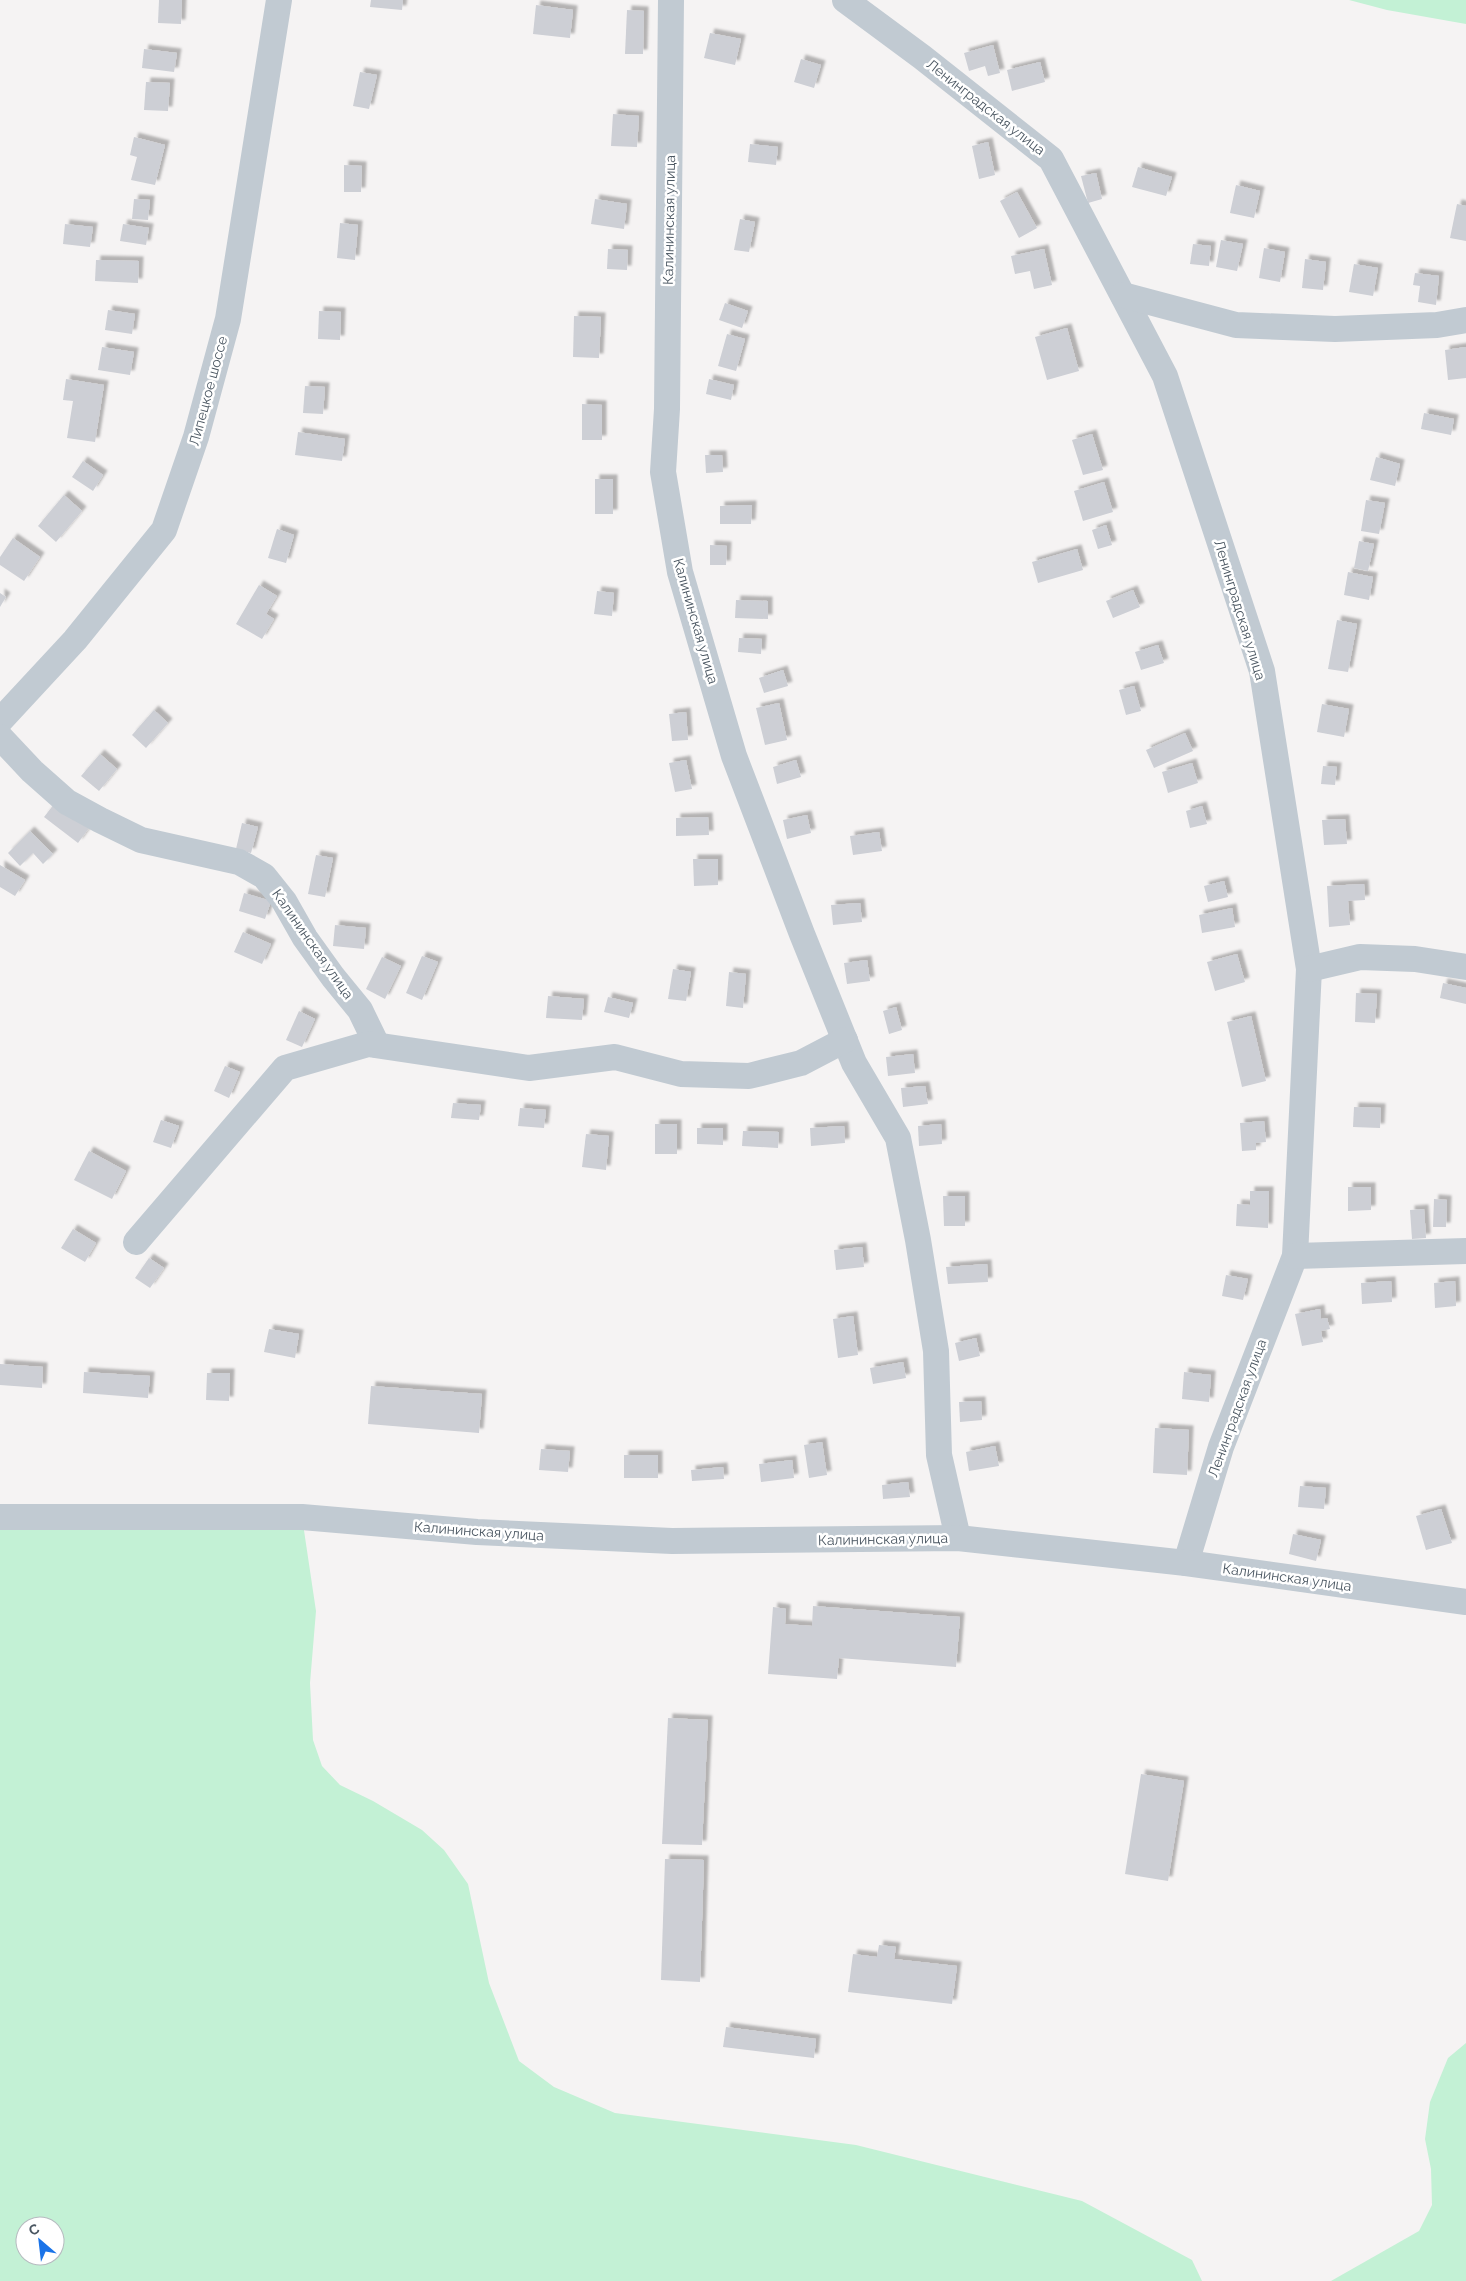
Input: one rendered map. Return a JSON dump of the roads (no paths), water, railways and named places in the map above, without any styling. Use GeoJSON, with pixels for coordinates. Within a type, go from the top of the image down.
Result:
{"type":"FeatureCollection","features":[{"type":"Feature","properties":{"kind":"street","name":"Липецкое шоссе"},"geometry":{"type":"LineString","coordinates":[[0,721],[75,640],[164,530],[196,437],[228,319],[279,0]]}},
{"type":"Feature","properties":{"kind":"street","name":"Калининская улица"},"geometry":{"type":"LineString","coordinates":[[671,0],[667,409],[663,472],[680,572],[734,756],[802,934],[854,1062],[898,1138],[918,1240],[936,1351],[939,1455],[958,1538]]}},
{"type":"Feature","properties":{"kind":"street","name":"Ленинградская улица"},"geometry":{"type":"LineString","coordinates":[[845,0],[922,57],[1051,159],[1165,376],[1262,671],[1309,969],[1295,1256],[1221,1446],[1186,1563]]}},
{"type":"Feature","properties":{"kind":"street"},"geometry":{"type":"LineString","coordinates":[[1123,295],[1236,325],[1335,329],[1437,325],[1466,320]]}},
{"type":"Feature","properties":{"kind":"street","name":"Калининская улица"},"geometry":{"type":"LineString","coordinates":[[0,737],[32,772],[67,802],[100,820],[141,840],[239,862],[264,876],[284,901],[305,938],[360,1010],[377,1045]]}},
{"type":"Feature","properties":{"kind":"street"},"geometry":{"type":"LineString","coordinates":[[1309,969],[1360,958],[1415,959],[1466,966]]}},
{"type":"Feature","properties":{"kind":"street"},"geometry":{"type":"LineString","coordinates":[[136,1242],[285,1068],[368,1044],[529,1068],[616,1057],[681,1074],[748,1076],[800,1063],[845,1040]]}},
{"type":"Feature","properties":{"kind":"street"},"geometry":{"type":"LineString","coordinates":[[1295,1256],[1466,1251]]}},
{"type":"Feature","properties":{"kind":"street","name":"Калининская улица"},"geometry":{"type":"LineString","coordinates":[[0,1517],[302,1517],[477,1532],[672,1541],[958,1538],[1186,1563],[1466,1602]]}}]}
